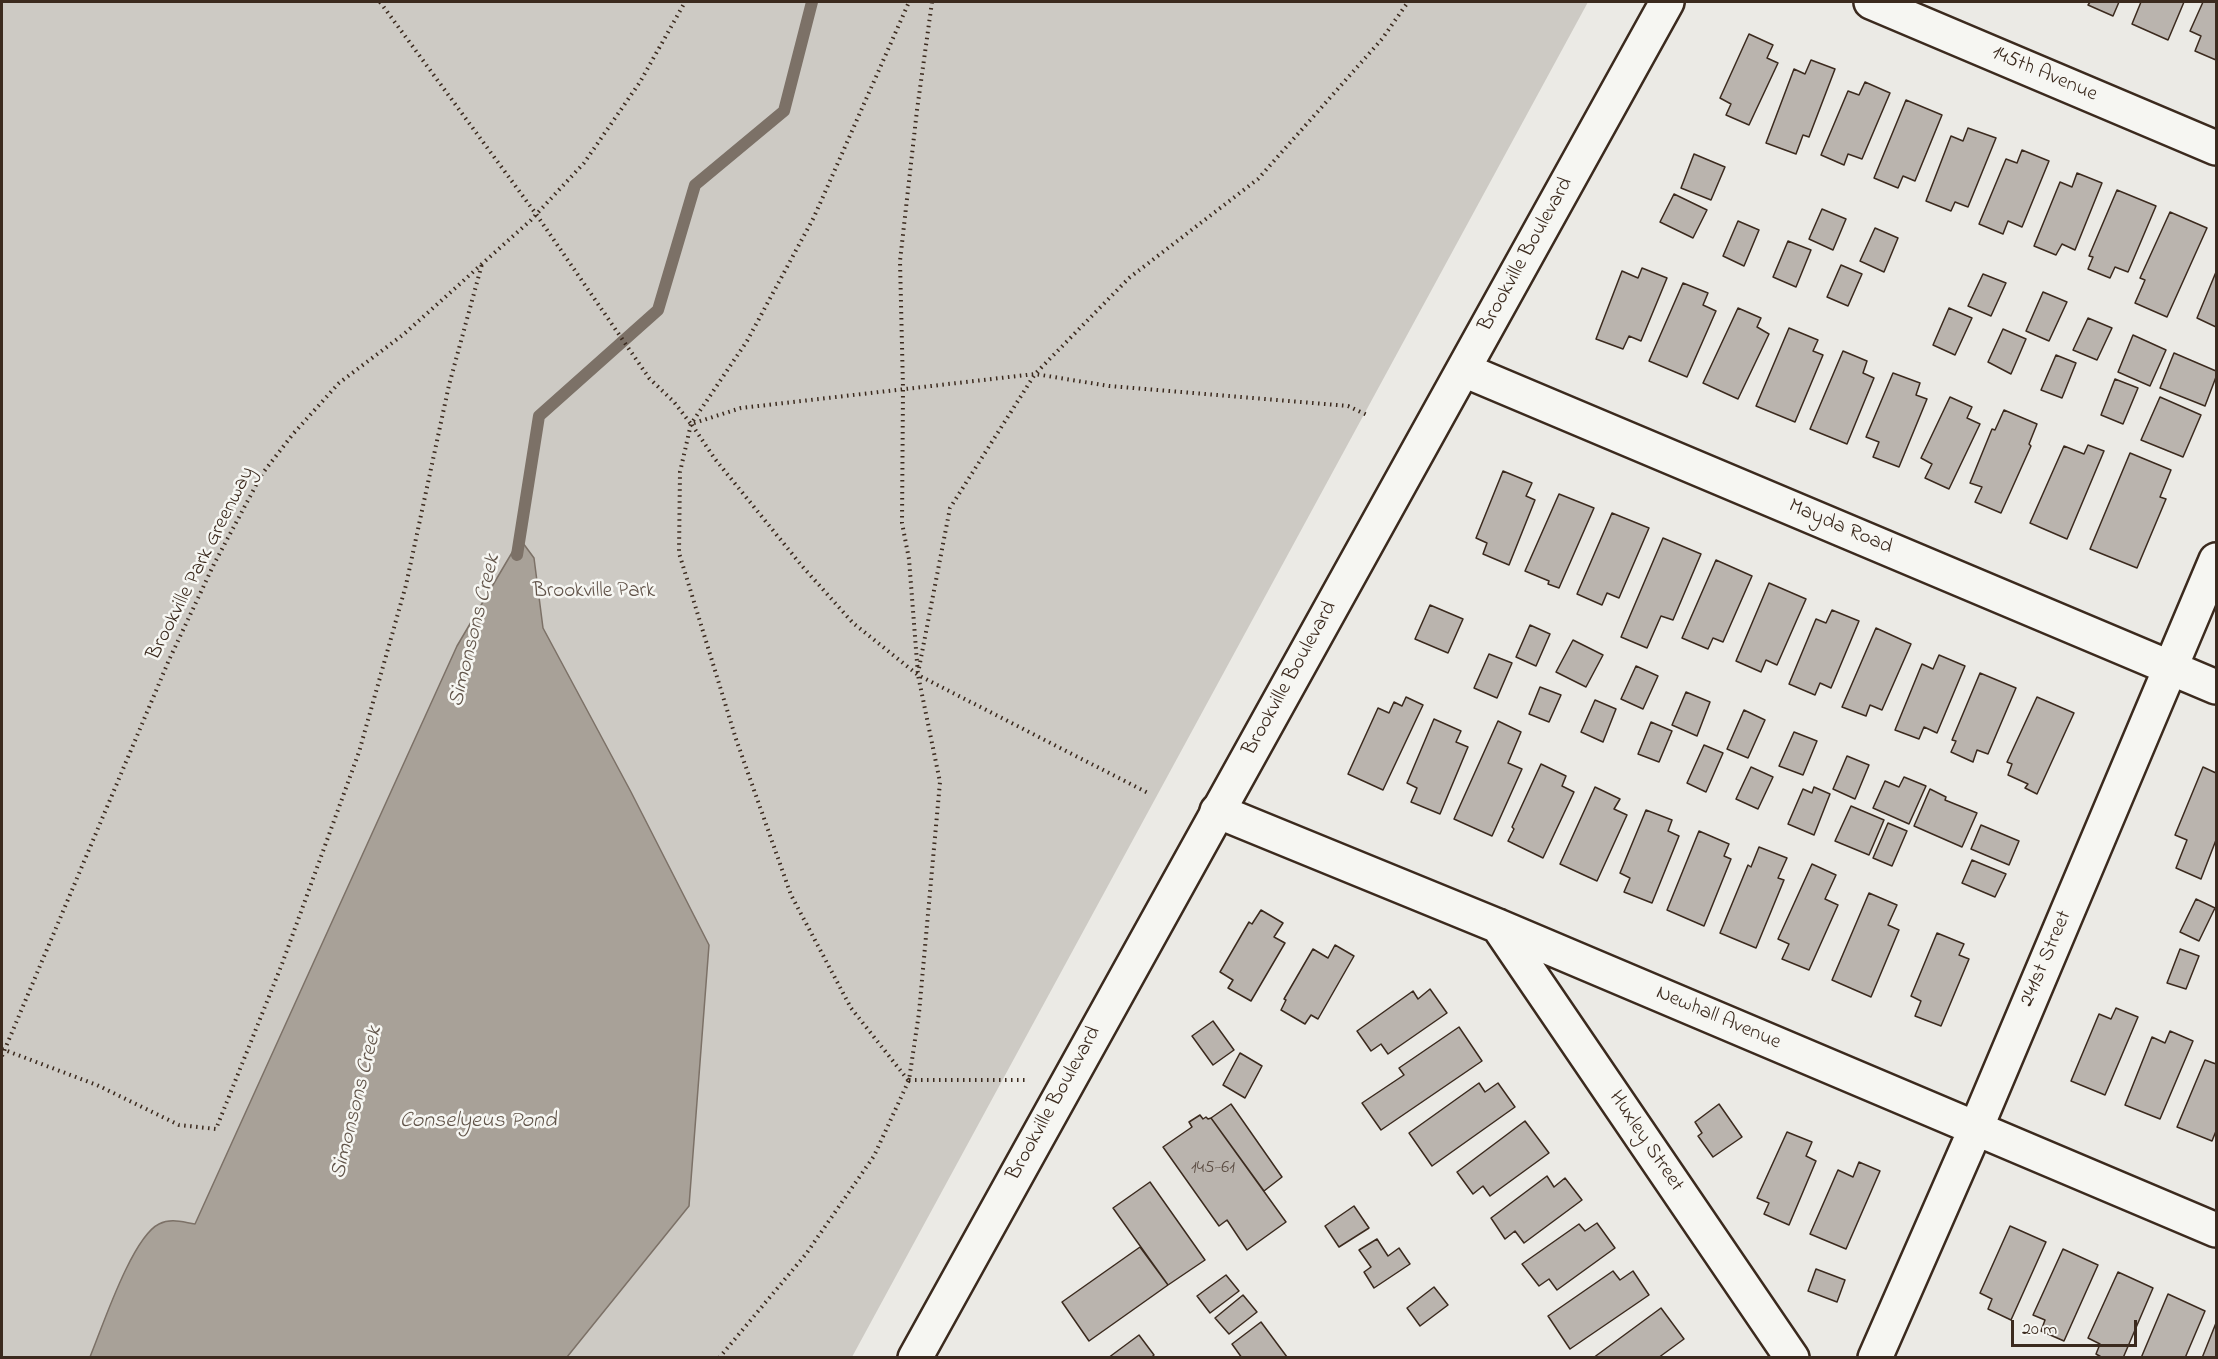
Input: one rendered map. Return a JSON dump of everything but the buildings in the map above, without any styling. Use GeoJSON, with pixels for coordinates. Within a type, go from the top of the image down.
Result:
{"type":"FeatureCollection","features":[{"type":"Feature","properties":{"kind":"street","name":"Brookville Boulevard"},"geometry":{"type":"LineString","coordinates":[[919,1355],[1217,811],[1667,2]]}},
{"type":"Feature","properties":{"kind":"street","name":"145th Avenue"},"geometry":{"type":"LineString","coordinates":[[1871,2],[2217,148]]}},
{"type":"Feature","properties":{"kind":"street","name":"Mayda Road"},"geometry":{"type":"LineString","coordinates":[[1464,370],[2217,687]]}},
{"type":"Feature","properties":{"kind":"street","name":"241st Street"},"geometry":{"type":"LineString","coordinates":[[1875,1358],[1976,1128],[2217,560]]}},
{"type":"Feature","properties":{"kind":"street","name":"Newhall Avenue"},"geometry":{"type":"LineString","coordinates":[[1217,811],[1498,926],[2217,1230]]}},
{"type":"Feature","properties":{"kind":"street","name":"Huxley Street"},"geometry":{"type":"LineString","coordinates":[[1498,926],[1792,1358]]}},
{"type":"Feature","properties":{"kind":"path"},"geometry":{"type":"LineString","coordinates":[[380,2],[536,214],[649,378],[674,402],[722,468],[802,566],[853,623],[918,675],[1148,793]]}},
{"type":"Feature","properties":{"kind":"path","name":"Brookville Park Greenway"},"geometry":{"type":"LineString","coordinates":[[2,1056],[169,660],[214,564],[262,474],[293,434],[339,383],[404,334],[482,264],[536,214],[584,163],[640,82],[684,2]]}},
{"type":"Feature","properties":{"kind":"path"},"geometry":{"type":"LineString","coordinates":[[909,2],[814,217],[747,341],[691,424],[680,471],[679,553],[736,739],[791,895],[851,1008],[909,1080]]}},
{"type":"Feature","properties":{"kind":"path"},"geometry":{"type":"LineString","coordinates":[[718,1358],[807,1254],[874,1156],[909,1080],[919,1013],[940,782],[918,675],[909,559],[902,523],[903,388],[900,261],[917,110],[933,2]]}},
{"type":"Feature","properties":{"kind":"path"},"geometry":{"type":"LineString","coordinates":[[918,675],[950,508],[1035,374],[1129,278],[1258,179],[1382,39],[1408,2]]}},
{"type":"Feature","properties":{"kind":"path"},"geometry":{"type":"LineString","coordinates":[[3,1049],[97,1085],[179,1125],[216,1129],[282,964],[359,752],[406,585],[449,385],[482,264]]}},
{"type":"Feature","properties":{"kind":"path"},"geometry":{"type":"LineString","coordinates":[[691,424],[741,408],[1035,374],[1109,386],[1348,406],[1367,415]]}},
{"type":"Feature","properties":{"kind":"path"},"geometry":{"type":"LineString","coordinates":[[909,1080],[1069,1080]]}},
{"type":"Feature","properties":{"kind":"green space","name":"Brookville Park"},"geometry":{"type":"Polygon","coordinates":[[[2,2],[1588,2],[852,1357],[2,1358],[2,2]]]}},
{"type":"Feature","properties":{"kind":"water","name":"Conselyeus Pond"},"geometry":{"type":"Polygon","coordinates":[[[520,539],[534,558],[543,628],[631,792],[709,945],[689,1206],[567,1357],[90,1357],[128,1264],[149,1232],[159,1224],[168,1221],[195,1224],[457,646],[520,539]]]}},
{"type":"Feature","properties":{"kind":"waterway","name":"Simonsons Creek"},"geometry":{"type":"LineString","coordinates":[[517,555],[539,416],[658,310],[695,185],[784,111],[812,2]]}}]}
